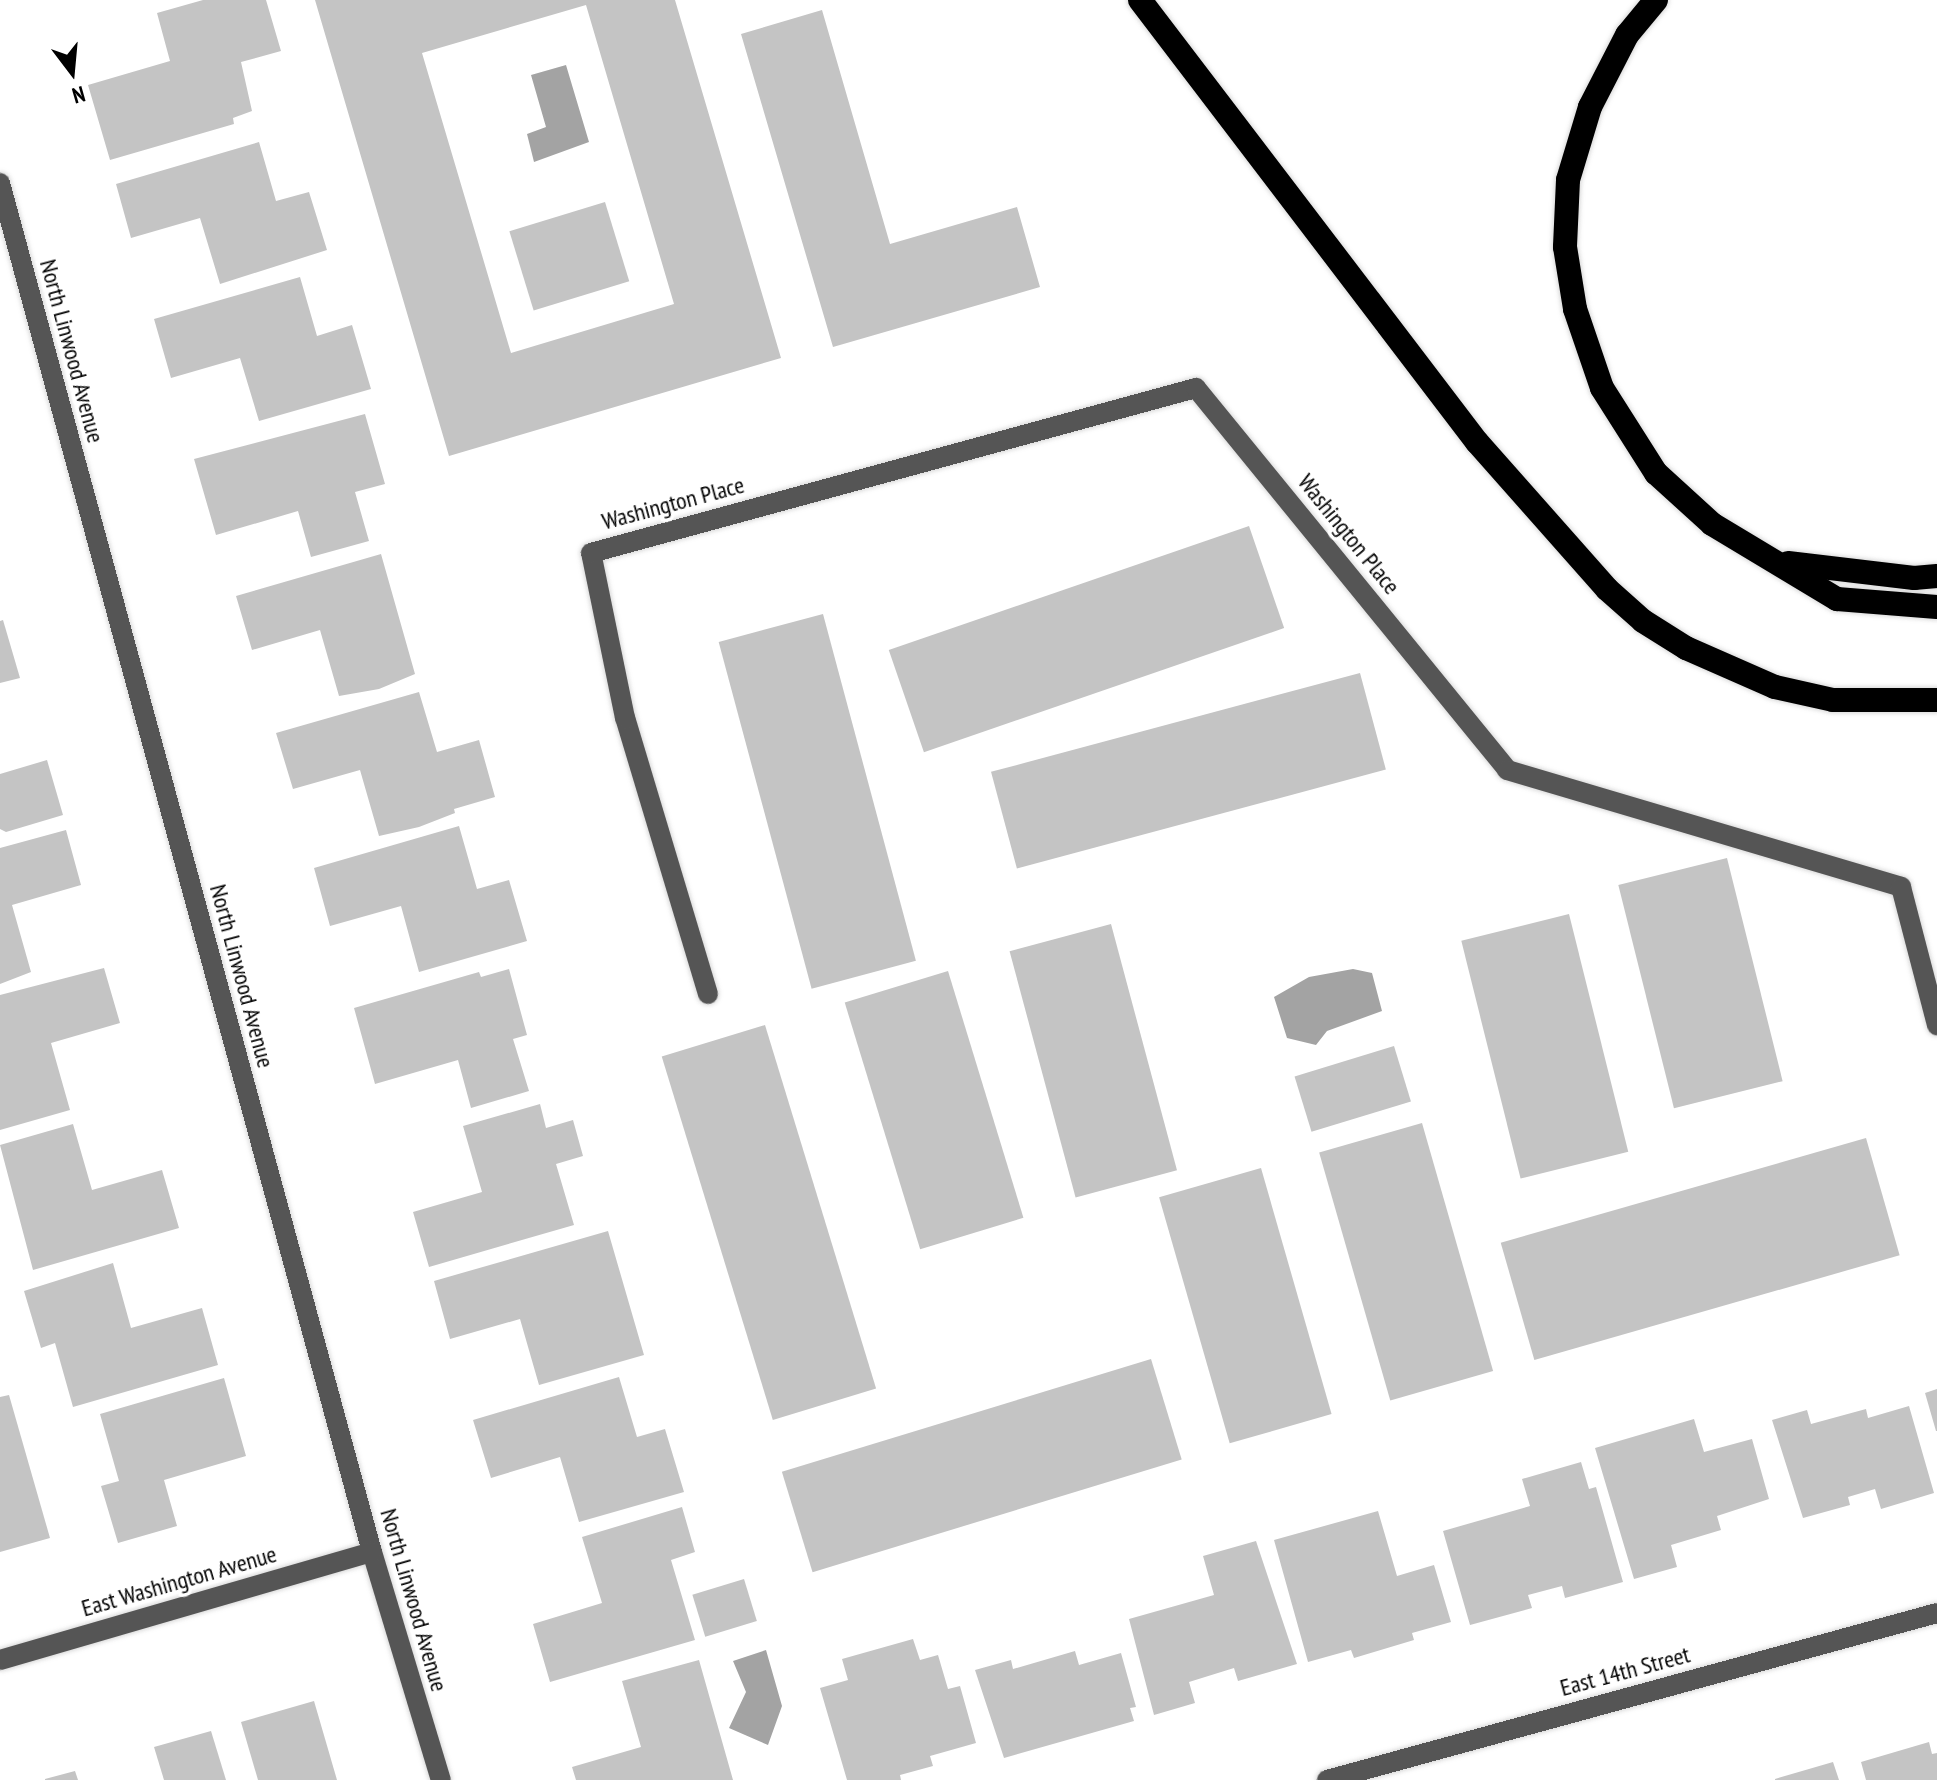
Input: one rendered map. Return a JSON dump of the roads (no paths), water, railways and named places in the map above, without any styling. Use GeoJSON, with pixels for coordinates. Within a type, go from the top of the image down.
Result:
{"type":"FeatureCollection","features":[{"type":"Feature","properties":{"kind":"highway"},"geometry":{"type":"LineString","coordinates":[[1140,0],[1477,442],[1607,589],[1643,621],[1686,648],[1775,687],[1833,700],[1937,700]]}},
{"type":"Feature","properties":{"kind":"highway"},"geometry":{"type":"LineString","coordinates":[[1656,0],[1627,35],[1590,107],[1568,180],[1565,247],[1575,309],[1602,388],[1656,473],[1712,524],[1837,599],[1937,607]]}},
{"type":"Feature","properties":{"kind":"highway"},"geometry":{"type":"LineString","coordinates":[[1779,562],[1914,578],[1937,576]]}},
{"type":"Feature","properties":{"kind":"street","name":"North Linwood Avenue"},"geometry":{"type":"LineString","coordinates":[[0,183],[372,1552],[441,1780]]}},
{"type":"Feature","properties":{"kind":"street","name":"Washington Place"},"geometry":{"type":"LineString","coordinates":[[708,994],[625,718],[591,553],[1196,388],[1507,770],[1901,887],[1937,1025]]}},
{"type":"Feature","properties":{"kind":"street","name":"East Washington Avenue"},"geometry":{"type":"LineString","coordinates":[[0,1660],[372,1552]]}},
{"type":"Feature","properties":{"kind":"street","name":"East 14th Street"},"geometry":{"type":"LineString","coordinates":[[1327,1780],[1937,1613]]}}]}
